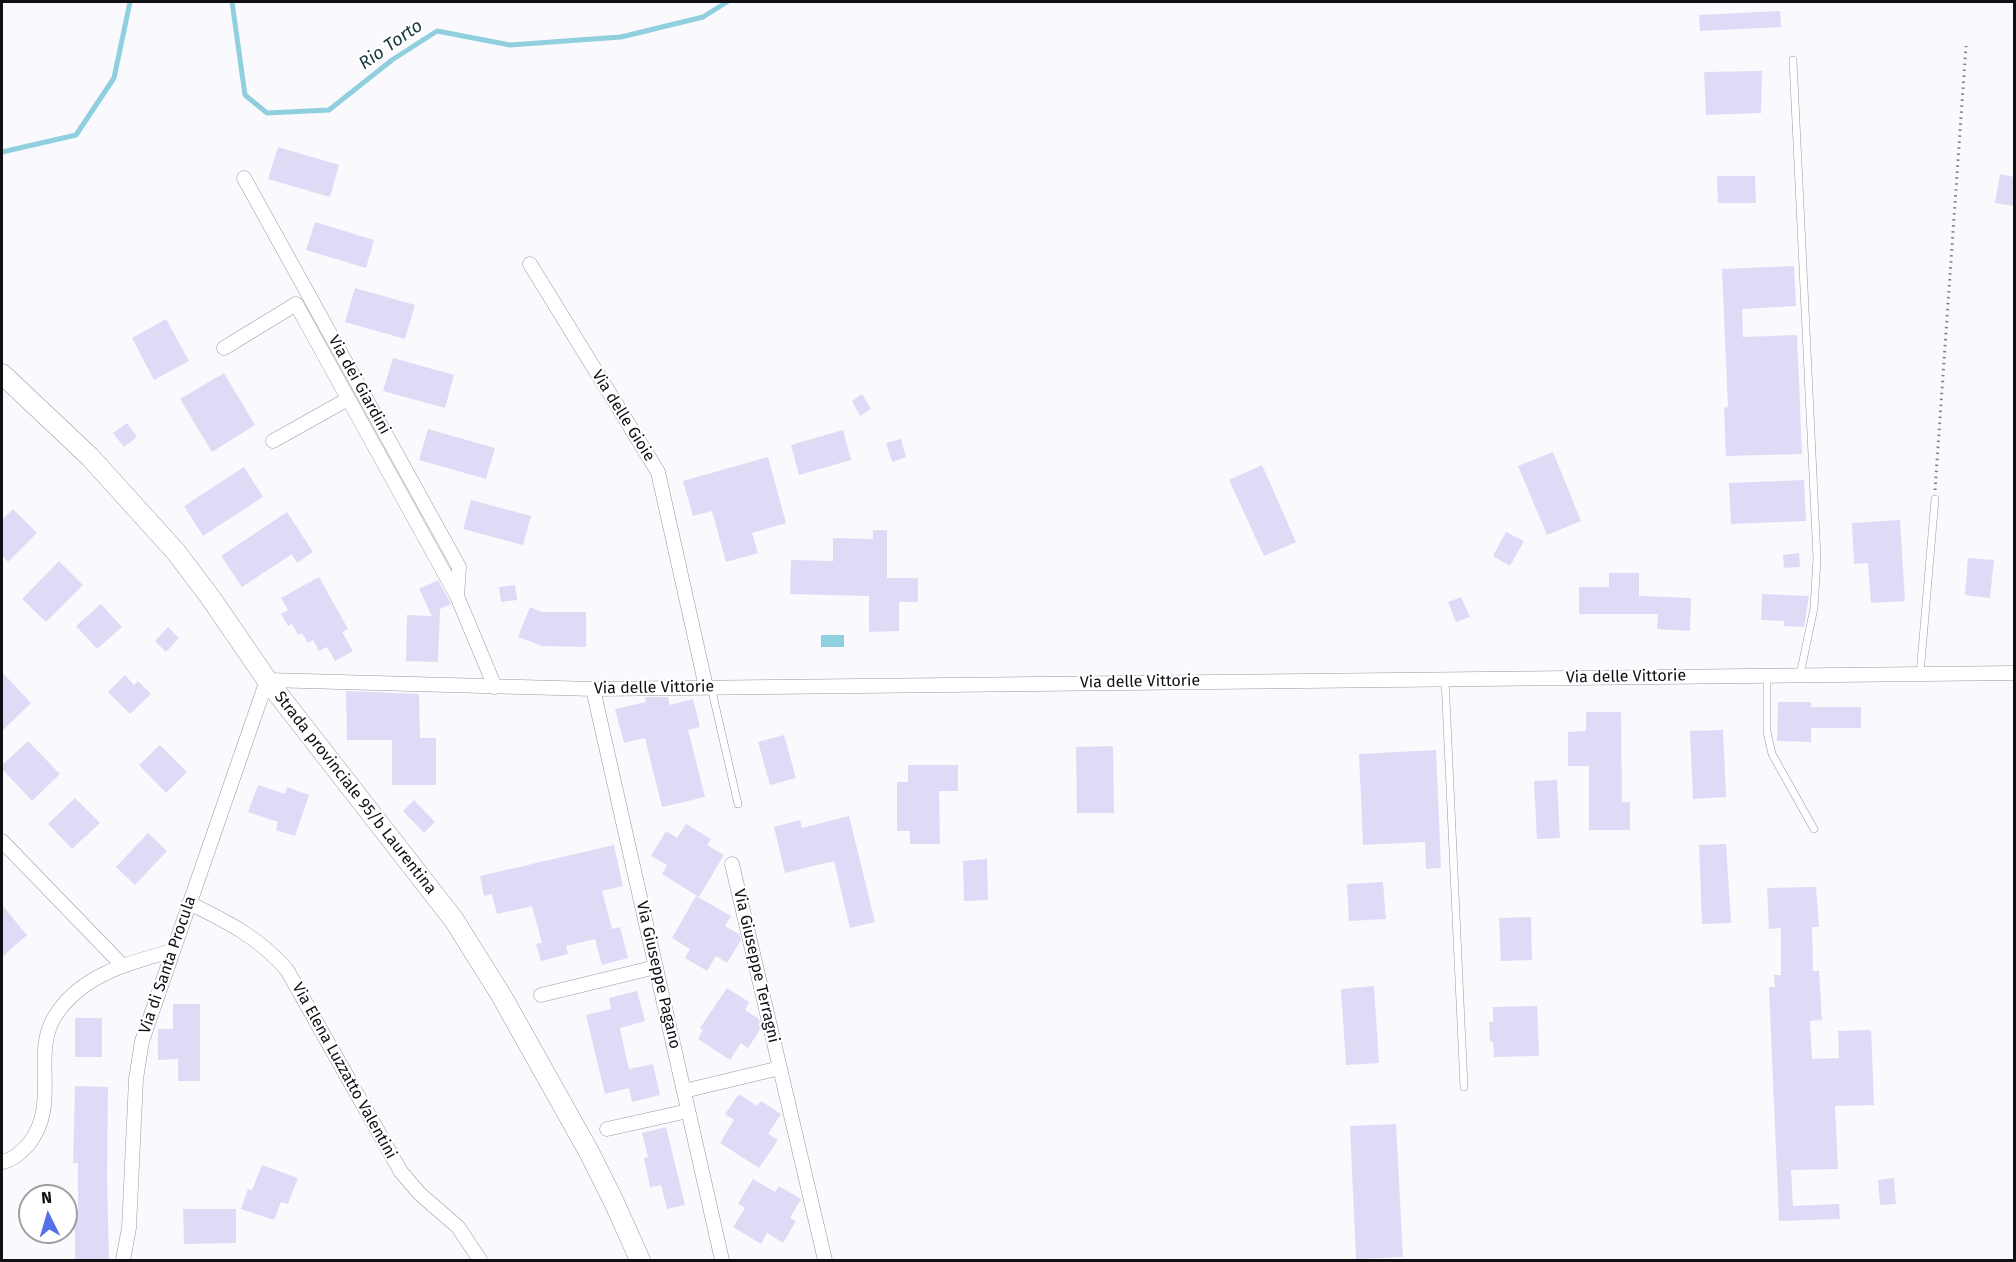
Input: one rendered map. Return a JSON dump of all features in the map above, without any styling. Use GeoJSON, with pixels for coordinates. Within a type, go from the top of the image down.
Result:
{"type":"FeatureCollection","features":[{"type":"Feature","properties":{"kind":"main road","name":"Strada provinciale 95/b Laurentina"},"geometry":{"type":"LineString","coordinates":[[2,374],[90,457],[162,535],[210,597],[267,680],[433,891],[467,939],[501,995],[589,1152],[640,1260]]}},
{"type":"Feature","properties":{"kind":"street","name":"Via dei Giardini"},"geometry":{"type":"LineString","coordinates":[[244,178],[459,567],[457,596]]}},
{"type":"Feature","properties":{"kind":"street","name":"Via delle Gioie"},"geometry":{"type":"LineString","coordinates":[[530,264],[658,472],[708,687]]}},
{"type":"Feature","properties":{"kind":"street","name":"Via dei Giardini"},"geometry":{"type":"LineString","coordinates":[[224,348],[296,304],[457,596],[495,687]]}},
{"type":"Feature","properties":{"kind":"street"},"geometry":{"type":"LineString","coordinates":[[273,441],[348,399]]}},
{"type":"Feature","properties":{"kind":"street","name":"Via delle Vittorie"},"geometry":{"type":"LineString","coordinates":[[267,680],[593,689],[2014,673]]}},
{"type":"Feature","properties":{"kind":"street","name":"Via di Santa Procula"},"geometry":{"type":"LineString","coordinates":[[123,1260],[129,1228],[138,1056],[143,1035],[267,680]]}},
{"type":"Feature","properties":{"kind":"street","name":"Via Giuseppe Pagano"},"geometry":{"type":"LineString","coordinates":[[593,689],[722,1260]]}},
{"type":"Feature","properties":{"kind":"street"},"geometry":{"type":"LineString","coordinates":[[2,841],[122,965]]}},
{"type":"Feature","properties":{"kind":"street","name":"Via Giuseppe Terragni"},"geometry":{"type":"LineString","coordinates":[[732,864],[825,1260]]}},
{"type":"Feature","properties":{"kind":"street","name":"Via Elena Luzzatto Valentini"},"geometry":{"type":"LineString","coordinates":[[189,903],[248,934],[287,970],[401,1172],[420,1194],[458,1227],[480,1260]]}},
{"type":"Feature","properties":{"kind":"street"},"geometry":{"type":"LineString","coordinates":[[2,1162],[10,1160],[21,1152],[40,1125],[45,1104],[46,1041],[55,1015],[67,1000],[84,985],[122,965],[172,951]]}},
{"type":"Feature","properties":{"kind":"street"},"geometry":{"type":"LineString","coordinates":[[541,995],[656,967]]}},
{"type":"Feature","properties":{"kind":"street"},"geometry":{"type":"LineString","coordinates":[[684,1091],[780,1068]]}},
{"type":"Feature","properties":{"kind":"street"},"geometry":{"type":"LineString","coordinates":[[607,1129],[688,1111]]}},
{"type":"Feature","properties":{"kind":"lane"},"geometry":{"type":"LineString","coordinates":[[1793,60],[1817,558],[1814,608],[1800,675]]}},
{"type":"Feature","properties":{"kind":"lane"},"geometry":{"type":"LineString","coordinates":[[1920,674],[1935,499]]}},
{"type":"Feature","properties":{"kind":"lane"},"geometry":{"type":"LineString","coordinates":[[1767,675],[1767,732],[1770,748],[1775,761],[1814,829]]}},
{"type":"Feature","properties":{"kind":"lane"},"geometry":{"type":"LineString","coordinates":[[1445,679],[1464,1087]]}},
{"type":"Feature","properties":{"kind":"lane"},"geometry":{"type":"LineString","coordinates":[[708,687],[738,804]]}},
{"type":"Feature","properties":{"kind":"path"},"geometry":{"type":"LineString","coordinates":[[1935,499],[1966,46]]}},
{"type":"Feature","properties":{"kind":"water"},"geometry":{"type":"Polygon","coordinates":[[[821,635],[844,635],[844,647],[821,647],[821,635]]]}},
{"type":"Feature","properties":{"kind":"building"},"geometry":{"type":"Polygon","coordinates":[[[1780,11],[1781,27],[1700,31],[1699,15],[1780,11]]]}},
{"type":"Feature","properties":{"kind":"building"},"geometry":{"type":"Polygon","coordinates":[[[1762,71],[1761,113],[1706,115],[1704,72],[1762,71]]]}},
{"type":"Feature","properties":{"kind":"building"},"geometry":{"type":"Polygon","coordinates":[[[278,147],[339,165],[330,197],[268,179],[278,147]]]}},
{"type":"Feature","properties":{"kind":"building"},"geometry":{"type":"Polygon","coordinates":[[[2000,174],[2014,177],[2014,206],[1995,203],[2000,174]]]}},
{"type":"Feature","properties":{"kind":"building"},"geometry":{"type":"Polygon","coordinates":[[[1717,176],[1755,176],[1756,203],[1718,203],[1717,176]]]}},
{"type":"Feature","properties":{"kind":"building"},"geometry":{"type":"Polygon","coordinates":[[[315,222],[374,240],[366,268],[306,250],[315,222]]]}},
{"type":"Feature","properties":{"kind":"building"},"geometry":{"type":"Polygon","coordinates":[[[1794,266],[1796,306],[1742,309],[1743,337],[1797,335],[1802,454],[1726,456],[1724,408],[1728,407],[1722,269],[1794,266]]]}},
{"type":"Feature","properties":{"kind":"building"},"geometry":{"type":"Polygon","coordinates":[[[355,288],[415,305],[405,339],[345,322],[355,288]]]}},
{"type":"Feature","properties":{"kind":"building"},"geometry":{"type":"Polygon","coordinates":[[[166,319],[189,361],[154,380],[132,338],[166,319]]]}},
{"type":"Feature","properties":{"kind":"building"},"geometry":{"type":"Polygon","coordinates":[[[393,358],[454,375],[445,408],[383,391],[393,358]]]}},
{"type":"Feature","properties":{"kind":"building"},"geometry":{"type":"Polygon","coordinates":[[[224,373],[255,425],[212,452],[180,399],[224,373]]]}},
{"type":"Feature","properties":{"kind":"building"},"geometry":{"type":"Polygon","coordinates":[[[862,394],[871,409],[860,416],[852,401],[862,394]]]}},
{"type":"Feature","properties":{"kind":"building"},"geometry":{"type":"Polygon","coordinates":[[[127,423],[137,437],[124,447],[113,433],[127,423]]]}},
{"type":"Feature","properties":{"kind":"building"},"geometry":{"type":"Polygon","coordinates":[[[428,429],[495,448],[486,479],[419,460],[428,429]]]}},
{"type":"Feature","properties":{"kind":"building"},"geometry":{"type":"Polygon","coordinates":[[[843,430],[851,460],[799,475],[791,445],[843,430]]]}},
{"type":"Feature","properties":{"kind":"building"},"geometry":{"type":"Polygon","coordinates":[[[901,439],[906,457],[892,462],[886,443],[901,439]]]}},
{"type":"Feature","properties":{"kind":"building"},"geometry":{"type":"Polygon","coordinates":[[[1553,452],[1581,521],[1547,535],[1518,466],[1553,452]]]}},
{"type":"Feature","properties":{"kind":"building"},"geometry":{"type":"Polygon","coordinates":[[[768,457],[786,523],[752,533],[758,553],[726,562],[712,511],[693,516],[683,481],[768,457]]]}},
{"type":"Feature","properties":{"kind":"building"},"geometry":{"type":"Polygon","coordinates":[[[1262,465],[1296,542],[1264,556],[1229,480],[1262,465]]]}},
{"type":"Feature","properties":{"kind":"building"},"geometry":{"type":"Polygon","coordinates":[[[244,467],[263,497],[203,536],[184,506],[244,467]]]}},
{"type":"Feature","properties":{"kind":"building"},"geometry":{"type":"Polygon","coordinates":[[[1804,480],[1806,521],[1731,524],[1729,483],[1804,480]]]}},
{"type":"Feature","properties":{"kind":"building"},"geometry":{"type":"Polygon","coordinates":[[[471,500],[531,516],[523,545],[463,529],[471,500]]]}},
{"type":"Feature","properties":{"kind":"building"},"geometry":{"type":"Polygon","coordinates":[[[13,509],[37,533],[8,562],[2,555],[2,520],[13,509]]]}},
{"type":"Feature","properties":{"kind":"building"},"geometry":{"type":"Polygon","coordinates":[[[287,512],[313,552],[297,563],[292,554],[242,587],[221,556],[287,512]]]}},
{"type":"Feature","properties":{"kind":"building"},"geometry":{"type":"Polygon","coordinates":[[[1900,520],[1905,601],[1871,603],[1868,563],[1854,564],[1852,523],[1900,520]]]}},
{"type":"Feature","properties":{"kind":"building"},"geometry":{"type":"Polygon","coordinates":[[[873,530],[887,530],[887,578],[918,578],[918,602],[899,602],[899,631],[869,632],[869,596],[790,594],[791,560],[833,561],[833,538],[873,539],[873,530]]]}},
{"type":"Feature","properties":{"kind":"building"},"geometry":{"type":"Polygon","coordinates":[[[1506,532],[1524,541],[1510,566],[1493,556],[1506,532]]]}},
{"type":"Feature","properties":{"kind":"building"},"geometry":{"type":"Polygon","coordinates":[[[1799,553],[1800,567],[1784,568],[1783,555],[1799,553]]]}},
{"type":"Feature","properties":{"kind":"building"},"geometry":{"type":"Polygon","coordinates":[[[1968,558],[1994,560],[1990,598],[1965,595],[1968,558]]]}},
{"type":"Feature","properties":{"kind":"building"},"geometry":{"type":"Polygon","coordinates":[[[59,561],[83,585],[46,622],[22,599],[59,561]]]}},
{"type":"Feature","properties":{"kind":"building"},"geometry":{"type":"Polygon","coordinates":[[[1609,573],[1639,573],[1639,596],[1691,598],[1690,631],[1657,629],[1658,614],[1579,614],[1579,587],[1609,587],[1609,573]]]}},
{"type":"Feature","properties":{"kind":"building"},"geometry":{"type":"Polygon","coordinates":[[[319,577],[348,629],[342,632],[353,651],[335,661],[327,647],[319,651],[313,640],[308,643],[302,633],[298,635],[292,624],[288,626],[281,614],[288,610],[281,598],[319,577]]]}},
{"type":"Feature","properties":{"kind":"building"},"geometry":{"type":"Polygon","coordinates":[[[438,580],[451,604],[440,609],[438,662],[406,661],[407,615],[432,616],[419,589],[438,580]]]}},
{"type":"Feature","properties":{"kind":"building"},"geometry":{"type":"Polygon","coordinates":[[[515,585],[517,600],[501,602],[499,587],[515,585]]]}},
{"type":"Feature","properties":{"kind":"building"},"geometry":{"type":"Polygon","coordinates":[[[1762,594],[1809,596],[1804,627],[1784,626],[1784,621],[1761,620],[1762,594]]]}},
{"type":"Feature","properties":{"kind":"building"},"geometry":{"type":"Polygon","coordinates":[[[1461,597],[1470,617],[1456,622],[1448,602],[1461,597]]]}},
{"type":"Feature","properties":{"kind":"building"},"geometry":{"type":"Polygon","coordinates":[[[101,604],[122,627],[97,649],[76,626],[101,604]]]}},
{"type":"Feature","properties":{"kind":"building"},"geometry":{"type":"Polygon","coordinates":[[[530,607],[542,612],[586,612],[586,647],[542,646],[518,637],[530,607]]]}},
{"type":"Feature","properties":{"kind":"building"},"geometry":{"type":"Polygon","coordinates":[[[168,627],[179,638],[166,652],[155,641],[168,627]]]}},
{"type":"Feature","properties":{"kind":"building"},"geometry":{"type":"Polygon","coordinates":[[[2,672],[31,703],[2,731],[2,672]]]}},
{"type":"Feature","properties":{"kind":"building"},"geometry":{"type":"Polygon","coordinates":[[[125,675],[134,685],[138,681],[151,694],[130,714],[108,692],[125,675]]]}},
{"type":"Feature","properties":{"kind":"building"},"geometry":{"type":"Polygon","coordinates":[[[346,691],[419,694],[420,738],[436,738],[436,785],[392,785],[392,740],[347,740],[346,691]]]}},
{"type":"Feature","properties":{"kind":"building"},"geometry":{"type":"Polygon","coordinates":[[[647,697],[668,697],[670,705],[693,699],[700,727],[688,730],[705,797],[662,807],[645,738],[624,743],[615,709],[646,702],[647,697]]]}},
{"type":"Feature","properties":{"kind":"building"},"geometry":{"type":"Polygon","coordinates":[[[1778,702],[1811,702],[1811,707],[1861,707],[1861,728],[1811,728],[1811,742],[1777,741],[1778,702]]]}},
{"type":"Feature","properties":{"kind":"building"},"geometry":{"type":"Polygon","coordinates":[[[1586,712],[1621,712],[1622,802],[1630,802],[1630,830],[1589,830],[1589,766],[1568,766],[1568,732],[1586,731],[1586,712]]]}},
{"type":"Feature","properties":{"kind":"building"},"geometry":{"type":"Polygon","coordinates":[[[1723,730],[1726,797],[1693,799],[1690,731],[1723,730]]]}},
{"type":"Feature","properties":{"kind":"building"},"geometry":{"type":"Polygon","coordinates":[[[784,735],[796,778],[770,785],[758,742],[784,735]]]}},
{"type":"Feature","properties":{"kind":"building"},"geometry":{"type":"Polygon","coordinates":[[[28,741],[60,774],[32,801],[2,769],[2,765],[28,741]]]}},
{"type":"Feature","properties":{"kind":"building"},"geometry":{"type":"Polygon","coordinates":[[[160,745],[187,772],[166,793],[139,765],[160,745]]]}},
{"type":"Feature","properties":{"kind":"building"},"geometry":{"type":"Polygon","coordinates":[[[1113,746],[1114,813],[1077,813],[1076,747],[1113,746]]]}},
{"type":"Feature","properties":{"kind":"building"},"geometry":{"type":"Polygon","coordinates":[[[1436,750],[1441,868],[1426,869],[1425,842],[1363,845],[1359,754],[1436,750]]]}},
{"type":"Feature","properties":{"kind":"building"},"geometry":{"type":"Polygon","coordinates":[[[908,765],[958,765],[958,791],[939,791],[940,844],[910,844],[910,831],[897,831],[897,782],[908,782],[908,765]]]}},
{"type":"Feature","properties":{"kind":"building"},"geometry":{"type":"Polygon","coordinates":[[[1557,780],[1560,838],[1537,839],[1534,781],[1557,780]]]}},
{"type":"Feature","properties":{"kind":"building"},"geometry":{"type":"Polygon","coordinates":[[[258,785],[285,794],[287,787],[309,795],[295,836],[276,830],[278,822],[248,812],[258,785]]]}},
{"type":"Feature","properties":{"kind":"building"},"geometry":{"type":"Polygon","coordinates":[[[75,798],[100,823],[72,849],[48,824],[75,798]]]}},
{"type":"Feature","properties":{"kind":"building"},"geometry":{"type":"Polygon","coordinates":[[[414,800],[435,822],[424,833],[403,811],[414,800]]]}},
{"type":"Feature","properties":{"kind":"building"},"geometry":{"type":"Polygon","coordinates":[[[849,816],[875,922],[850,928],[834,861],[785,873],[774,827],[800,820],[802,828],[849,816]]]}},
{"type":"Feature","properties":{"kind":"building"},"geometry":{"type":"Polygon","coordinates":[[[686,824],[711,839],[707,845],[724,855],[699,897],[662,874],[667,865],[651,856],[666,831],[677,838],[686,824]]]}},
{"type":"Feature","properties":{"kind":"building"},"geometry":{"type":"Polygon","coordinates":[[[148,833],[167,851],[135,885],[116,867],[148,833]]]}},
{"type":"Feature","properties":{"kind":"building"},"geometry":{"type":"Polygon","coordinates":[[[1726,844],[1731,923],[1702,924],[1699,845],[1726,844]]]}},
{"type":"Feature","properties":{"kind":"building"},"geometry":{"type":"Polygon","coordinates":[[[614,845],[623,886],[602,891],[612,929],[620,927],[628,958],[602,965],[595,939],[566,946],[568,954],[541,961],[536,944],[542,943],[532,906],[497,914],[492,894],[484,896],[480,876],[614,845]]]}},
{"type":"Feature","properties":{"kind":"building"},"geometry":{"type":"Polygon","coordinates":[[[987,859],[988,900],[964,901],[963,861],[987,859]]]}},
{"type":"Feature","properties":{"kind":"building"},"geometry":{"type":"Polygon","coordinates":[[[1383,882],[1386,919],[1349,921],[1347,884],[1383,882]]]}},
{"type":"Feature","properties":{"kind":"building"},"geometry":{"type":"Polygon","coordinates":[[[1816,887],[1819,927],[1812,927],[1813,971],[1819,971],[1822,1020],[1810,1021],[1812,1059],[1839,1058],[1838,1031],[1871,1030],[1874,1105],[1835,1106],[1838,1169],[1791,1170],[1793,1206],[1839,1204],[1840,1219],[1779,1221],[1769,987],[1775,987],[1774,975],[1781,975],[1781,928],[1769,929],[1767,888],[1816,887]]]}},
{"type":"Feature","properties":{"kind":"building"},"geometry":{"type":"Polygon","coordinates":[[[696,896],[731,916],[725,926],[739,934],[741,940],[727,963],[716,956],[707,971],[685,958],[690,949],[672,938],[696,896]]]}},
{"type":"Feature","properties":{"kind":"building"},"geometry":{"type":"Polygon","coordinates":[[[2,905],[27,935],[2,957],[2,905]]]}},
{"type":"Feature","properties":{"kind":"building"},"geometry":{"type":"Polygon","coordinates":[[[1531,917],[1532,960],[1501,961],[1499,918],[1531,917]]]}},
{"type":"Feature","properties":{"kind":"building"},"geometry":{"type":"Polygon","coordinates":[[[1374,986],[1379,1063],[1346,1065],[1341,989],[1374,986]]]}},
{"type":"Feature","properties":{"kind":"building"},"geometry":{"type":"Polygon","coordinates":[[[727,988],[749,1002],[745,1010],[759,1019],[761,1028],[748,1048],[741,1043],[730,1060],[698,1039],[703,1030],[700,1028],[727,988]]]}},
{"type":"Feature","properties":{"kind":"building"},"geometry":{"type":"Polygon","coordinates":[[[637,991],[645,1021],[620,1028],[623,1043],[629,1069],[653,1064],[660,1095],[632,1102],[629,1088],[605,1094],[586,1015],[611,1009],[609,998],[637,991]]]}},
{"type":"Feature","properties":{"kind":"building"},"geometry":{"type":"Polygon","coordinates":[[[173,1004],[200,1004],[200,1081],[178,1081],[178,1059],[158,1060],[158,1029],[173,1029],[173,1004]]]}},
{"type":"Feature","properties":{"kind":"building"},"geometry":{"type":"Polygon","coordinates":[[[1537,1006],[1539,1056],[1494,1057],[1493,1042],[1490,1042],[1489,1022],[1493,1022],[1493,1007],[1537,1006]]]}},
{"type":"Feature","properties":{"kind":"building"},"geometry":{"type":"Polygon","coordinates":[[[75,1018],[102,1018],[102,1057],[75,1057],[75,1018]]]}},
{"type":"Feature","properties":{"kind":"building"},"geometry":{"type":"Polygon","coordinates":[[[75,1086],[108,1087],[109,1260],[75,1260],[75,1244],[78,1244],[78,1163],[73,1163],[75,1086]]]}},
{"type":"Feature","properties":{"kind":"building"},"geometry":{"type":"Polygon","coordinates":[[[739,1094],[757,1106],[761,1101],[781,1114],[768,1134],[778,1140],[759,1168],[720,1143],[734,1120],[725,1114],[739,1094]]]}},
{"type":"Feature","properties":{"kind":"building"},"geometry":{"type":"Polygon","coordinates":[[[1396,1124],[1403,1257],[1356,1259],[1350,1126],[1396,1124]]]}},
{"type":"Feature","properties":{"kind":"building"},"geometry":{"type":"Polygon","coordinates":[[[666,1127],[685,1205],[667,1209],[661,1185],[650,1187],[644,1158],[648,1157],[642,1133],[666,1127]]]}},
{"type":"Feature","properties":{"kind":"building"},"geometry":{"type":"Polygon","coordinates":[[[262,1165],[298,1178],[288,1204],[281,1202],[274,1220],[241,1209],[248,1189],[252,1190],[262,1165]]]}},
{"type":"Feature","properties":{"kind":"building"},"geometry":{"type":"Polygon","coordinates":[[[1894,1178],[1896,1204],[1880,1205],[1878,1180],[1894,1178]]]}},
{"type":"Feature","properties":{"kind":"building"},"geometry":{"type":"Polygon","coordinates":[[[753,1179],[775,1192],[779,1186],[801,1199],[790,1218],[796,1221],[783,1243],[767,1233],[761,1244],[733,1227],[745,1208],[738,1204],[753,1179]]]}},
{"type":"Feature","properties":{"kind":"building"},"geometry":{"type":"Polygon","coordinates":[[[183,1209],[236,1209],[236,1243],[184,1244],[183,1209]]]}},
{"type":"Feature","properties":{"kind":"waterway","name":"Rio Torto"},"geometry":{"type":"LineString","coordinates":[[2,152],[76,135],[114,78],[130,2]]}},
{"type":"Feature","properties":{"kind":"waterway","name":"Rio Torto"},"geometry":{"type":"LineString","coordinates":[[232,2],[245,95],[267,113],[329,110],[392,60],[437,31],[510,45],[621,37],[703,17],[727,2]]}}]}
